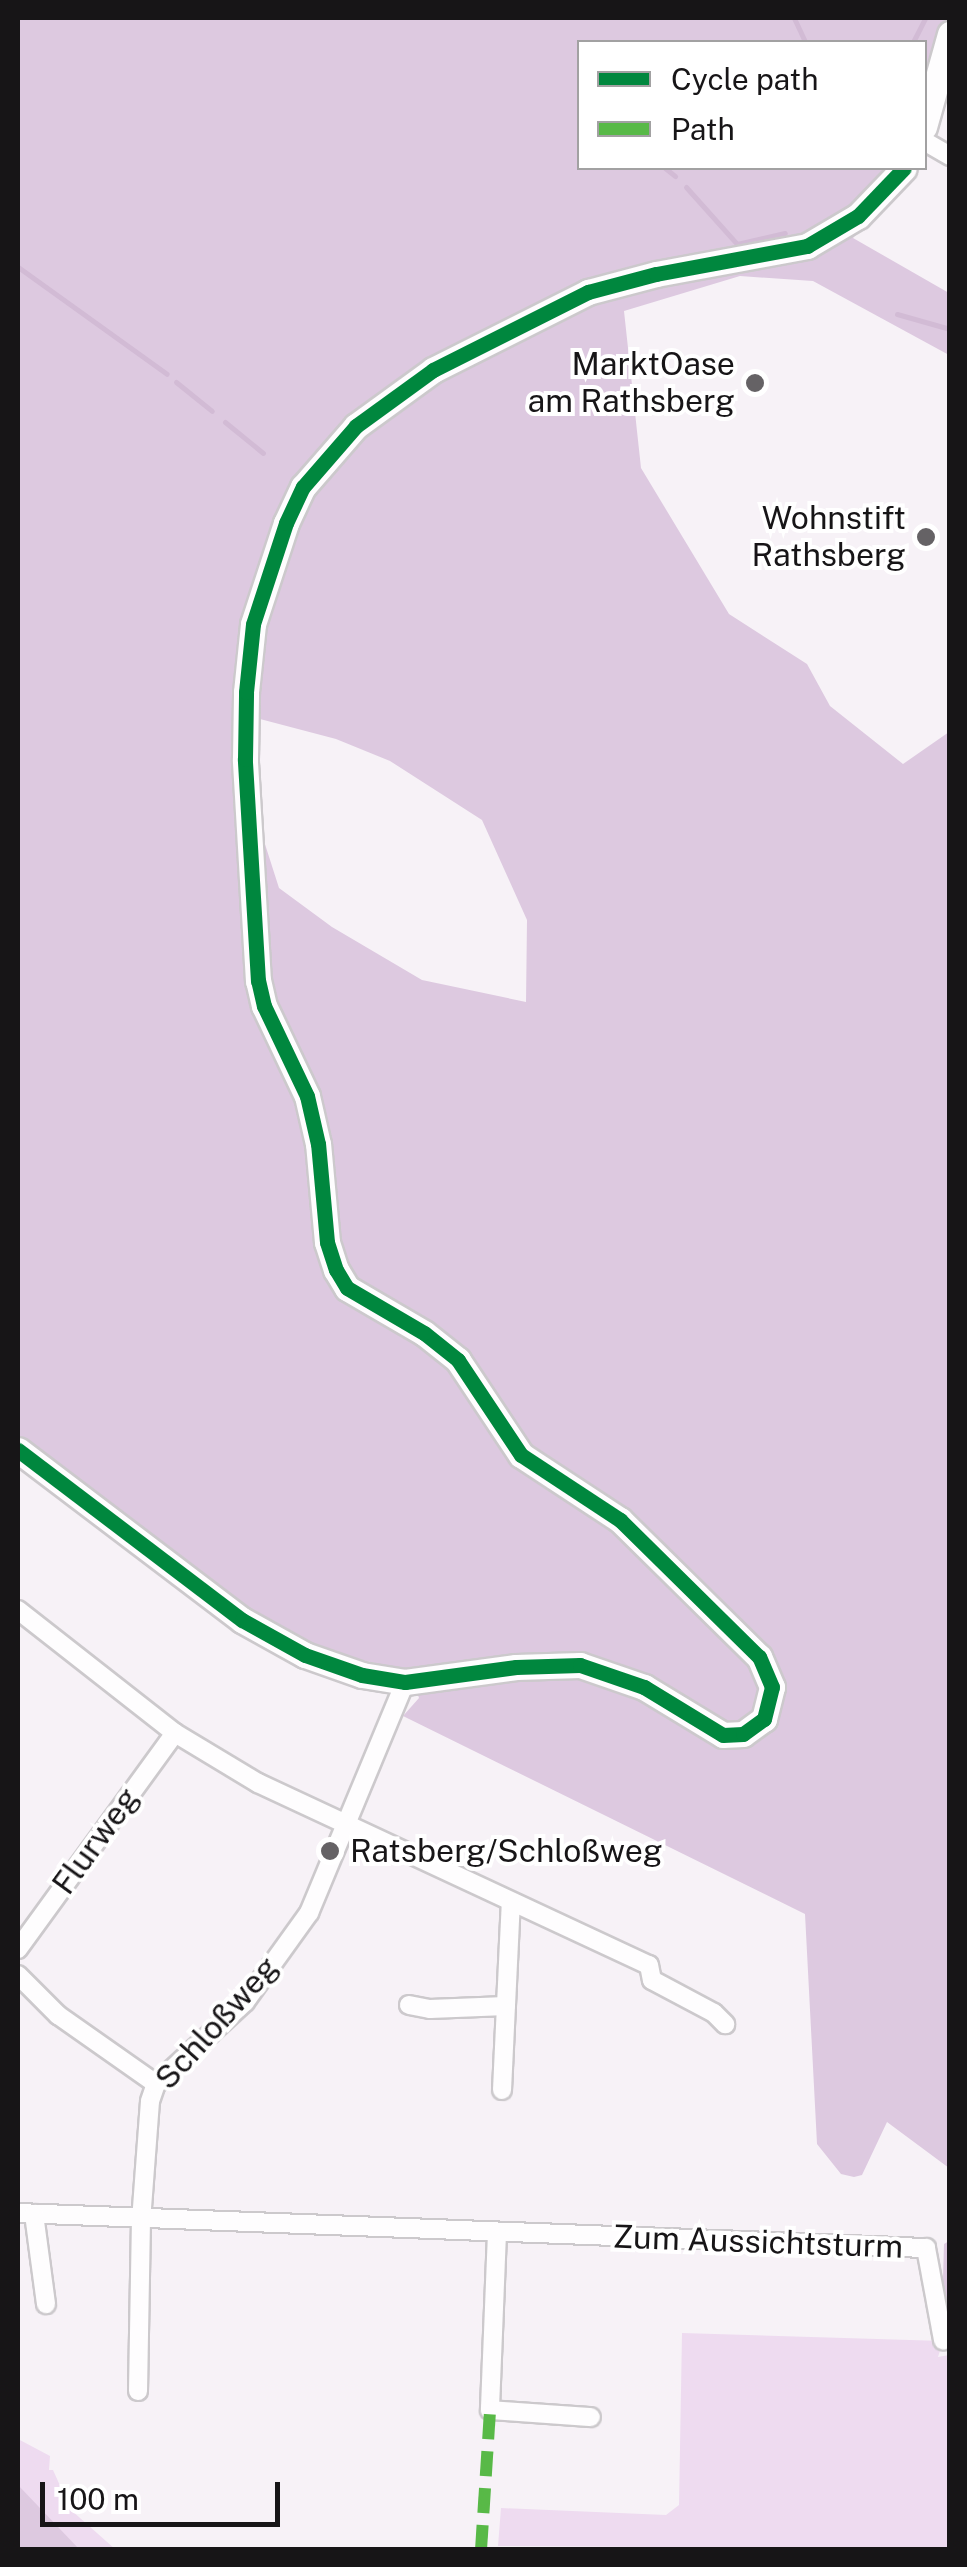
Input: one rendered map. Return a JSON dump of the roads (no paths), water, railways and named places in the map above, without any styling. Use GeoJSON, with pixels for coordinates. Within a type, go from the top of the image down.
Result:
{"type":"FeatureCollection","features":[{"type":"Feature","properties":{"kind":"street"},"geometry":{"type":"LineString","coordinates":[[927,116],[950,34]]}},
{"type":"Feature","properties":{"kind":"street"},"geometry":{"type":"LineString","coordinates":[[927,143],[950,156]]}},
{"type":"Feature","properties":{"kind":"street"},"geometry":{"type":"LineString","coordinates":[[18,1450],[242,1620],[305,1656],[362,1675],[405,1682],[516,1667],[580,1665],[644,1687],[714,1732],[733,1736],[764,1720],[772,1687],[764,1665],[656,1554],[605,1508],[521,1455],[458,1360],[424,1334],[348,1288],[326,1242],[318,1144],[307,1096],[264,1006],[258,981],[245,759],[246,692],[254,624],[286,523],[303,487],[356,426],[433,370],[588,292],[656,274],[808,246],[858,216],[902,170]]}},
{"type":"Feature","properties":{"kind":"street"},"geometry":{"type":"LineString","coordinates":[[18,1610],[175,1734],[258,1784],[345,1828],[649,1965],[652,1980],[714,2013],[726,2024]]}},
{"type":"Feature","properties":{"kind":"street","name":"Schloßweg"},"geometry":{"type":"LineString","coordinates":[[138,2392],[141,2221],[150,2101],[156,2084],[245,2002],[309,1912],[405,1682]]}},
{"type":"Feature","properties":{"kind":"street","name":"Flurweg"},"geometry":{"type":"LineString","coordinates":[[18,1948],[175,1734]]}},
{"type":"Feature","properties":{"kind":"street"},"geometry":{"type":"LineString","coordinates":[[502,2090],[511,1902]]}},
{"type":"Feature","properties":{"kind":"street"},"geometry":{"type":"LineString","coordinates":[[18,1976],[82,2034],[156,2084]]}},
{"type":"Feature","properties":{"kind":"street"},"geometry":{"type":"LineString","coordinates":[[409,2004],[430,2009],[506,2006]]}},
{"type":"Feature","properties":{"kind":"street"},"geometry":{"type":"LineString","coordinates":[[26,2214],[46,2304]]}},
{"type":"Feature","properties":{"kind":"street","name":"Zum Aussichtsturm"},"geometry":{"type":"LineString","coordinates":[[26,2214],[926,2248],[943,2340]]}},
{"type":"Feature","properties":{"kind":"street"},"geometry":{"type":"LineString","coordinates":[[497,2234],[490,2410],[591,2417]]}},
{"type":"Feature","properties":{"kind":"waterway"},"geometry":{"type":"LineString","coordinates":[[794,18],[804,40]]}},
{"type":"Feature","properties":{"kind":"waterway"},"geometry":{"type":"LineString","coordinates":[[914,40],[925,18]]}},
{"type":"Feature","properties":{"kind":"waterway"},"geometry":{"type":"LineString","coordinates":[[668,170],[675,176]]}},
{"type":"Feature","properties":{"kind":"waterway"},"geometry":{"type":"LineString","coordinates":[[686,187],[737,244],[785,233]]}},
{"type":"Feature","properties":{"kind":"waterway"},"geometry":{"type":"LineString","coordinates":[[18,267],[167,374]]}},
{"type":"Feature","properties":{"kind":"waterway"},"geometry":{"type":"LineString","coordinates":[[897,314],[950,329]]}},
{"type":"Feature","properties":{"kind":"waterway"},"geometry":{"type":"LineString","coordinates":[[176,382],[212,411]]}},
{"type":"Feature","properties":{"kind":"waterway"},"geometry":{"type":"LineString","coordinates":[[225,422],[263,453]]}},
{"type":"Feature","properties":{"kind":"place","name":"MarktOase am Rathsberg"},"geometry":{"type":"Point","coordinates":[755,383]}},
{"type":"Feature","properties":{"kind":"place","name":"Wohnstift Rathsberg"},"geometry":{"type":"Point","coordinates":[926,537]}},
{"type":"Feature","properties":{"kind":"place","name":"Ratsberg/Schloßweg"},"geometry":{"type":"Point","coordinates":[330,1851]}}]}
